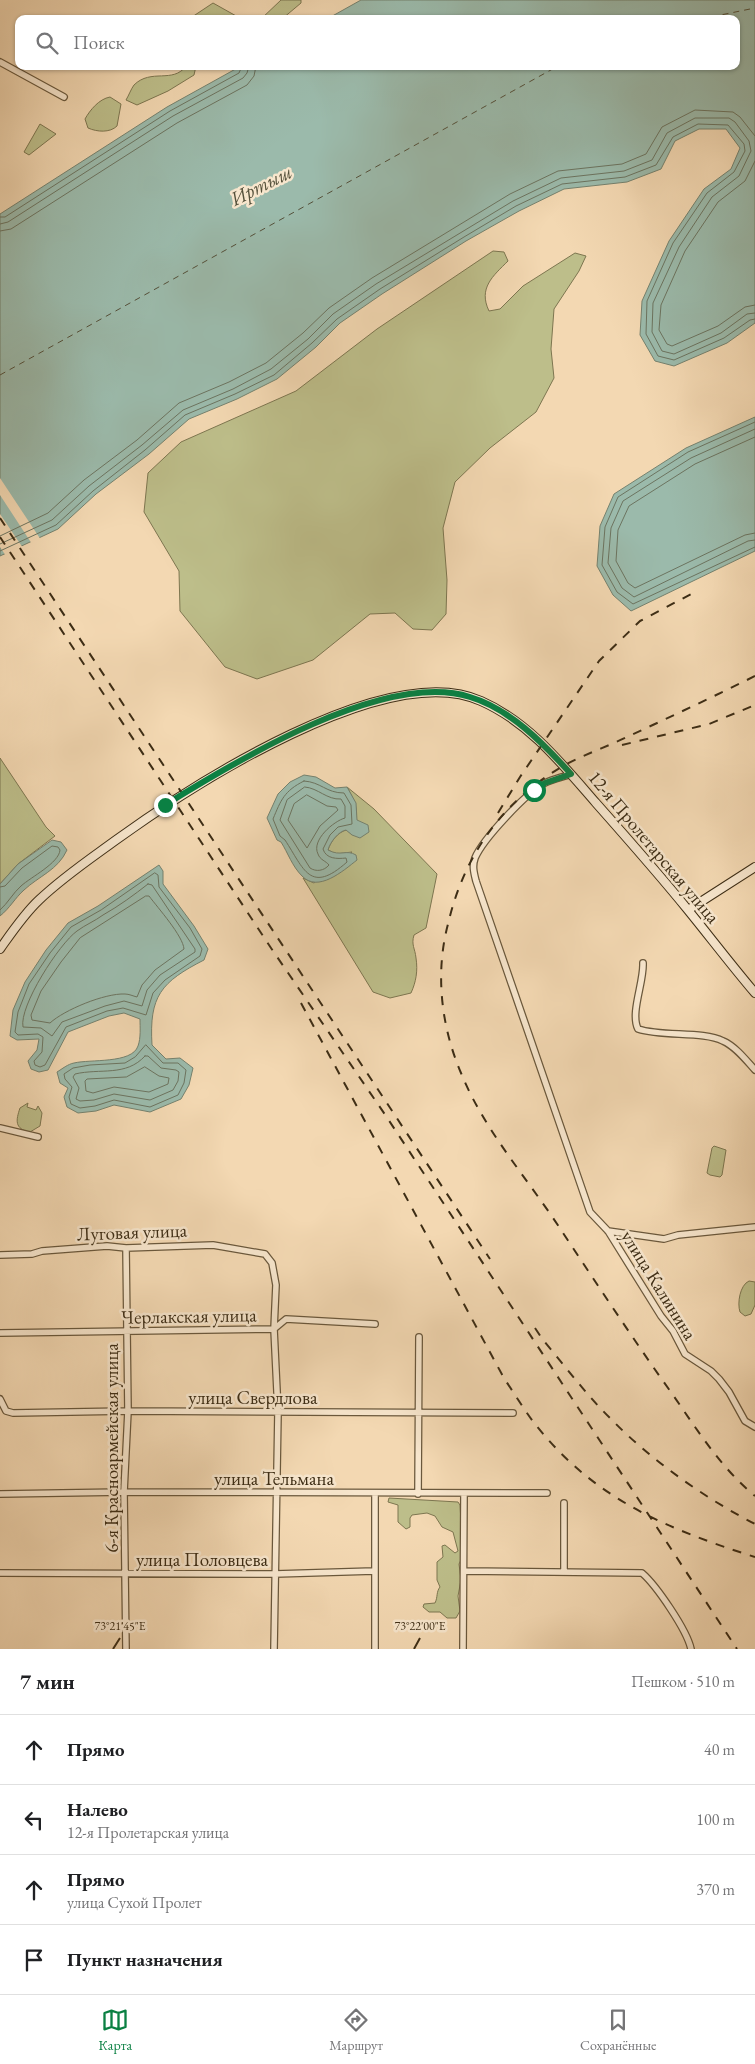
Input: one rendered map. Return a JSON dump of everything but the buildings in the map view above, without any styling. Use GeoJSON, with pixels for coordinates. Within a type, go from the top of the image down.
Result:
{"type":"FeatureCollection","features":[{"type":"Feature","properties":{"kind":"main road","name":"12-я Пролетарская улица"},"geometry":{"type":"LineString","coordinates":[[0,949],[29,910],[51,889],[165,805],[218,773],[277,741],[336,715],[363,706],[417,693],[443,692],[468,696],[499,711],[543,744],[688,910],[755,992]]}},
{"type":"Feature","properties":{"kind":"main road"},"geometry":{"type":"LineString","coordinates":[[688,910],[755,867]]}},
{"type":"Feature","properties":{"kind":"street"},"geometry":{"type":"LineString","coordinates":[[0,62],[64,97]]}},
{"type":"Feature","properties":{"kind":"street","name":"улица Калинина"},"geometry":{"type":"LineString","coordinates":[[571,774],[545,783],[526,797],[490,836],[475,858],[473,866],[476,881],[582,1194],[590,1212],[608,1231],[661,1316],[673,1331],[685,1354],[711,1371],[719,1379],[729,1392],[745,1421],[755,1427]]}},
{"type":"Feature","properties":{"kind":"street"},"geometry":{"type":"LineString","coordinates":[[643,964],[642,986],[637,1000],[636,1027],[641,1030],[708,1037],[724,1041],[755,1070]]}},
{"type":"Feature","properties":{"kind":"street"},"geometry":{"type":"LineString","coordinates":[[0,1128],[38,1138]]}},
{"type":"Feature","properties":{"kind":"street"},"geometry":{"type":"LineString","coordinates":[[608,1231],[664,1239],[678,1235],[755,1227]]}},
{"type":"Feature","properties":{"kind":"street","name":"Луговая улица"},"geometry":{"type":"LineString","coordinates":[[0,1255],[32,1254],[42,1251],[107,1246],[126,1248],[213,1245],[266,1254],[272,1263],[276,1285],[274,1329]]}},
{"type":"Feature","properties":{"kind":"street","name":"6-я Красноармейская улица"},"geometry":{"type":"LineString","coordinates":[[126,1248],[128,1411],[124,1492],[126,1649]]}},
{"type":"Feature","properties":{"kind":"street","name":"Черлакская улица"},"geometry":{"type":"LineString","coordinates":[[0,1333],[274,1329],[286,1319],[375,1324]]}},
{"type":"Feature","properties":{"kind":"street"},"geometry":{"type":"LineString","coordinates":[[274,1329],[278,1412],[274,1649]]}},
{"type":"Feature","properties":{"kind":"street"},"geometry":{"type":"LineString","coordinates":[[418,1494],[419,1336]]}},
{"type":"Feature","properties":{"kind":"street","name":"улица Свердлова"},"geometry":{"type":"LineString","coordinates":[[0,1399],[6,1411],[13,1413],[128,1411],[513,1413]]}},
{"type":"Feature","properties":{"kind":"street","name":"улица Тельмана"},"geometry":{"type":"LineString","coordinates":[[0,1494],[124,1492],[547,1494]]}},
{"type":"Feature","properties":{"kind":"street"},"geometry":{"type":"LineString","coordinates":[[375,1494],[375,1649]]}},
{"type":"Feature","properties":{"kind":"street"},"geometry":{"type":"LineString","coordinates":[[463,1649],[464,1494]]}},
{"type":"Feature","properties":{"kind":"street"},"geometry":{"type":"LineString","coordinates":[[564,1503],[564,1570]]}},
{"type":"Feature","properties":{"kind":"street"},"geometry":{"type":"LineString","coordinates":[[464,1571],[564,1570],[642,1573],[650,1580],[683,1629],[691,1649]]}},
{"type":"Feature","properties":{"kind":"street","name":"улица Половцева"},"geometry":{"type":"LineString","coordinates":[[0,1573],[276,1574],[374,1571]]}},
{"type":"Feature","properties":{"kind":"green space"},"geometry":{"type":"Polygon","coordinates":[[[281,0],[301,0],[301,3],[287,15],[265,15],[281,0]]]}},
{"type":"Feature","properties":{"kind":"green space"},"geometry":{"type":"Polygon","coordinates":[[[213,3],[234,15],[195,15],[213,3]]]}},
{"type":"Feature","properties":{"kind":"green space"},"geometry":{"type":"Polygon","coordinates":[[[195,70],[194,75],[168,91],[137,105],[126,100],[134,85],[141,80],[147,77],[175,74],[181,71],[195,70]]]}},
{"type":"Feature","properties":{"kind":"green space"},"geometry":{"type":"Polygon","coordinates":[[[110,97],[121,104],[117,126],[111,130],[103,131],[88,128],[85,119],[89,112],[99,102],[110,97]]]}},
{"type":"Feature","properties":{"kind":"green space"},"geometry":{"type":"Polygon","coordinates":[[[40,124],[56,134],[29,155],[24,152],[40,124]]]}},
{"type":"Feature","properties":{"kind":"green space"},"geometry":{"type":"Polygon","coordinates":[[[493,251],[504,252],[508,261],[492,277],[486,289],[485,296],[489,311],[500,309],[523,286],[575,253],[586,256],[579,271],[554,309],[551,349],[554,378],[536,412],[490,448],[455,482],[443,528],[447,580],[446,614],[432,630],[413,629],[395,613],[370,614],[313,660],[257,679],[225,667],[180,611],[179,571],[144,512],[148,473],[181,442],[296,391],[377,329],[493,251]]]}},
{"type":"Feature","properties":{"kind":"green space"},"geometry":{"type":"Polygon","coordinates":[[[0,758],[46,827],[55,836],[18,864],[0,884],[0,758]]]}},
{"type":"Feature","properties":{"kind":"green space"},"geometry":{"type":"Polygon","coordinates":[[[347,787],[374,809],[437,874],[426,928],[414,935],[413,938],[417,972],[411,993],[390,998],[373,992],[303,878],[314,883],[352,852],[336,854],[328,850],[333,840],[344,831],[347,830],[352,835],[356,810],[347,787]]]}},
{"type":"Feature","properties":{"kind":"green space"},"geometry":{"type":"Polygon","coordinates":[[[28,1103],[27,1107],[36,1110],[38,1106],[42,1113],[40,1126],[30,1132],[21,1129],[17,1120],[20,1108],[28,1103]]]}},
{"type":"Feature","properties":{"kind":"green space"},"geometry":{"type":"Polygon","coordinates":[[[714,1146],[726,1150],[722,1175],[720,1177],[707,1173],[714,1146]]]}},
{"type":"Feature","properties":{"kind":"green space"},"geometry":{"type":"Polygon","coordinates":[[[749,1281],[755,1282],[755,1305],[751,1314],[745,1316],[740,1312],[739,1299],[743,1286],[749,1281]]]}},
{"type":"Feature","properties":{"kind":"green space"},"geometry":{"type":"Polygon","coordinates":[[[389,1498],[458,1502],[460,1505],[463,1556],[459,1564],[461,1580],[458,1596],[460,1611],[456,1618],[447,1618],[440,1612],[429,1612],[423,1607],[424,1604],[435,1603],[436,1601],[440,1587],[437,1580],[437,1562],[443,1557],[442,1546],[445,1545],[455,1553],[458,1551],[453,1532],[442,1527],[435,1516],[427,1513],[412,1515],[410,1527],[406,1529],[398,1522],[398,1505],[388,1502],[389,1498]]]}},
{"type":"Feature","properties":{"kind":"water","name":"Иртыш"},"geometry":{"type":"Polygon","coordinates":[[[361,0],[755,0],[755,323],[727,343],[674,366],[655,361],[640,335],[642,301],[669,241],[704,189],[731,169],[740,148],[726,129],[699,129],[675,141],[661,169],[627,182],[564,189],[519,211],[466,241],[340,323],[316,347],[277,379],[237,399],[189,419],[149,454],[96,494],[58,529],[0,556],[0,214],[167,107],[234,70],[740,70],[740,15],[334,15],[361,0]]]}},
{"type":"Feature","properties":{"kind":"water"},"geometry":{"type":"Polygon","coordinates":[[[755,417],[755,551],[631,611],[613,595],[597,566],[600,526],[614,494],[686,448],[755,417]]]}},
{"type":"Feature","properties":{"kind":"water"},"geometry":{"type":"Polygon","coordinates":[[[304,775],[316,777],[335,788],[347,787],[356,803],[357,820],[368,825],[369,832],[360,838],[346,830],[335,837],[328,850],[336,853],[352,853],[356,855],[357,860],[338,874],[323,881],[308,881],[302,876],[281,842],[277,840],[267,818],[278,794],[290,782],[304,775]]]}},
{"type":"Feature","properties":{"kind":"water"},"geometry":{"type":"Polygon","coordinates":[[[52,840],[61,842],[67,850],[59,863],[24,890],[0,916],[0,884],[18,864],[52,840]]]}},
{"type":"Feature","properties":{"kind":"water"},"geometry":{"type":"Polygon","coordinates":[[[159,865],[163,871],[163,884],[194,926],[208,949],[204,960],[177,976],[161,992],[153,1014],[152,1045],[166,1059],[180,1058],[193,1068],[189,1085],[181,1099],[150,1112],[114,1105],[96,1111],[78,1113],[67,1107],[64,1097],[68,1088],[60,1083],[57,1072],[67,1065],[128,1056],[134,1052],[140,1040],[140,1019],[124,1013],[109,1016],[68,1032],[48,1070],[39,1072],[31,1069],[28,1061],[37,1050],[39,1039],[17,1040],[10,1036],[13,1010],[25,982],[46,950],[68,923],[98,906],[159,865]]]}},
{"type":"Feature","properties":{"kind":"pier"},"geometry":{"type":"Polygon","coordinates":[[[0,478],[41,540],[32,544],[0,495],[0,478]]]}},
{"type":"Feature","properties":{"kind":"pier"},"geometry":{"type":"Polygon","coordinates":[[[0,514],[23,548],[6,556],[0,547],[0,514]]]}},
{"type":"Feature","properties":{"kind":"ferry route"},"geometry":{"type":"LineString","coordinates":[[721,15],[755,8]]}},
{"type":"Feature","properties":{"kind":"ferry route"},"geometry":{"type":"LineString","coordinates":[[0,375],[551,70]]}},
{"type":"Feature","properties":{"kind":"railway"},"geometry":{"type":"LineString","coordinates":[[0,518],[490,1259]]}},
{"type":"Feature","properties":{"kind":"railway"},"geometry":{"type":"LineString","coordinates":[[0,537],[271,948],[386,1116],[737,1649]]}},
{"type":"Feature","properties":{"kind":"railway"},"geometry":{"type":"LineString","coordinates":[[498,813],[520,777],[599,661],[640,621],[695,592]]}},
{"type":"Feature","properties":{"kind":"railway"},"geometry":{"type":"LineString","coordinates":[[755,676],[563,766],[541,780],[522,796],[489,833],[475,853],[464,875],[448,924],[444,943],[441,980],[445,1018],[454,1055],[471,1095],[482,1115],[701,1435],[731,1473],[755,1496]]}},
{"type":"Feature","properties":{"kind":"railway"},"geometry":{"type":"LineString","coordinates":[[622,745],[709,724],[755,705]]}},
{"type":"Feature","properties":{"kind":"railway"},"geometry":{"type":"LineString","coordinates":[[301,1003],[505,1380],[535,1424],[558,1450],[607,1492],[662,1522],[692,1535],[755,1557]]}},
{"type":"Feature","properties":{"kind":"railway"},"geometry":{"type":"LineString","coordinates":[[535,1328],[585,1392],[628,1436],[680,1478],[717,1503],[755,1524]]}},
{"type":"Feature","properties":{"kind":"route"},"geometry":{"type":"LineString","coordinates":[[165,805],[277,741],[336,715],[403,695],[431,692],[468,696],[480,700],[499,711],[543,744],[571,774],[545,783],[534,790]]}}]}
